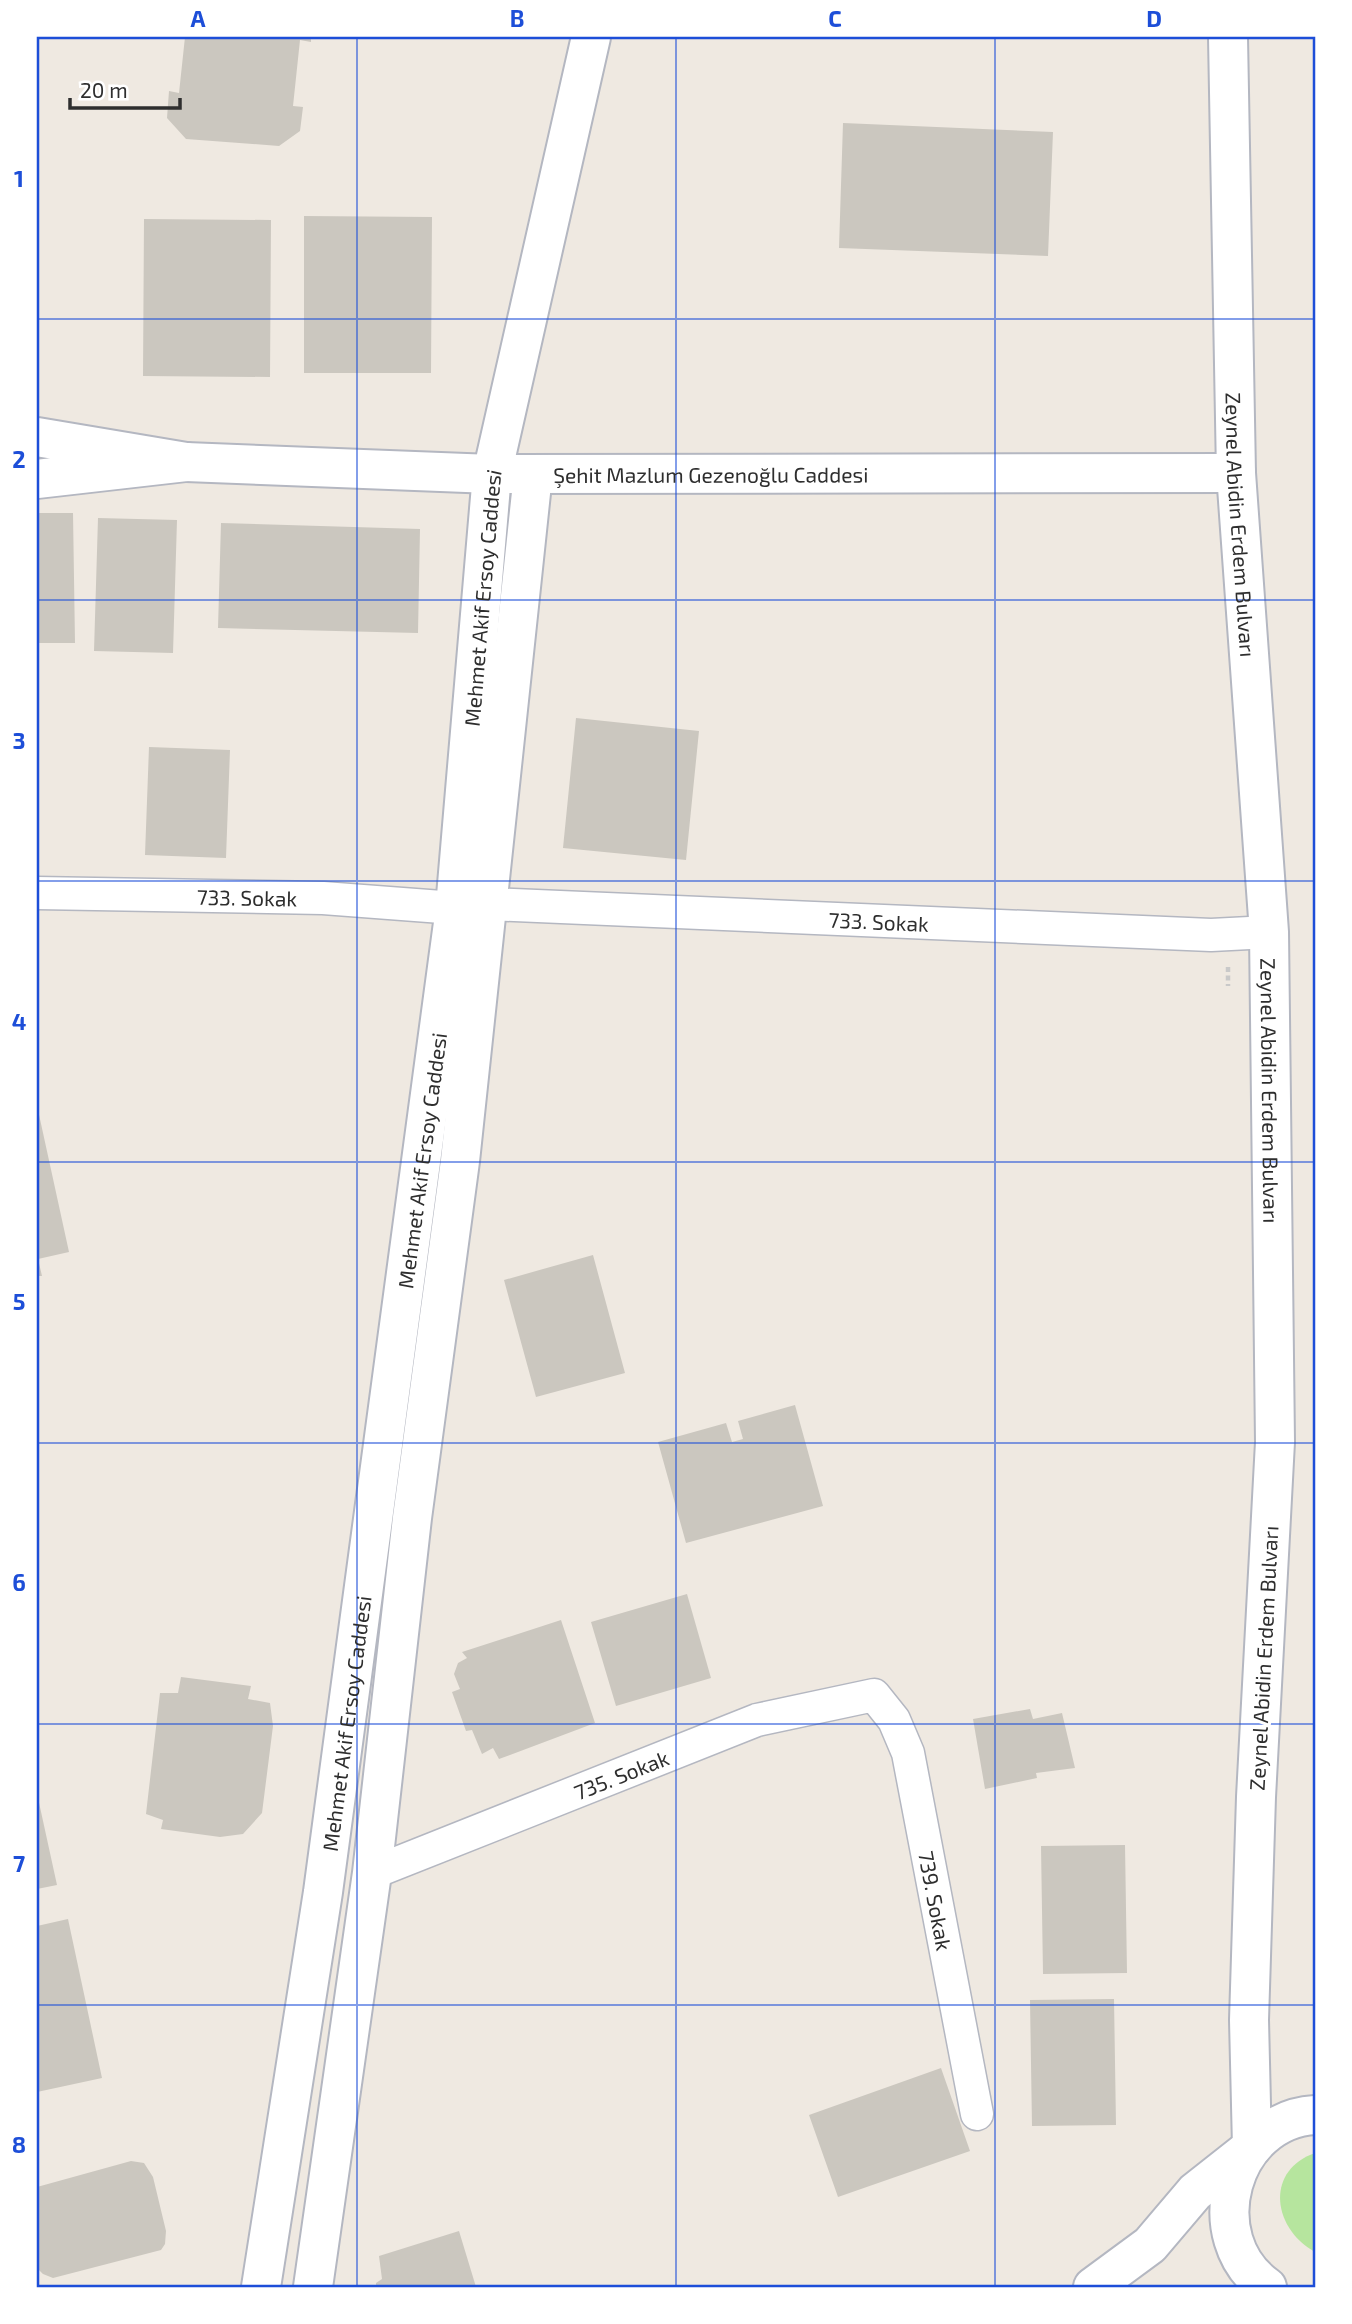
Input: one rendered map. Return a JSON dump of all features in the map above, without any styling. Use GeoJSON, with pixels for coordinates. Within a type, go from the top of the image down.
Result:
{"type":"FeatureCollection","features":[{"type":"Feature","properties":{"kind":"street","name":"Mehmet Akif Ersoy Caddesi"},"geometry":{"type":"LineString","coordinates":[[261,2287],[472,906],[492,474],[591,37]]}},
{"type":"Feature","properties":{"kind":"street","name":"Zeynel Abidin Erdem Bulvarı"},"geometry":{"type":"LineString","coordinates":[[1228,37],[1236,473],[1269,932],[1275,1442],[1256,1797],[1249,2020],[1252,2147]]}},
{"type":"Feature","properties":{"kind":"street","name":"Şehit Mazlum Gezenoğlu Caddesi"},"geometry":{"type":"LineString","coordinates":[[37,437],[186,462],[492,474],[1236,473]]}},
{"type":"Feature","properties":{"kind":"street","name":"Şehit Mazlum Gezenoğlu Caddesi"},"geometry":{"type":"LineString","coordinates":[[37,479],[186,462]]}},
{"type":"Feature","properties":{"kind":"street"},"geometry":{"type":"LineString","coordinates":[[313,2287],[372,1873],[412,1518],[460,1161],[472,906],[533,474]]}},
{"type":"Feature","properties":{"kind":"street","name":"733. Sokak"},"geometry":{"type":"LineString","coordinates":[[37,893],[323,898],[1227,934],[1269,932]]}},
{"type":"Feature","properties":{"kind":"street","name":"735. Sokak"},"geometry":{"type":"LineString","coordinates":[[372,1873],[757,1720],[874,1695]]}},
{"type":"Feature","properties":{"kind":"street","name":"739. Sokak"},"geometry":{"type":"LineString","coordinates":[[874,1695],[894,1720],[908,1753],[977,2114]]}},
{"type":"Feature","properties":{"kind":"street"},"geometry":{"type":"LineString","coordinates":[[1093,2287],[1150,2245],[1195,2192],[1275,2127],[1303,2116],[1315,2115]]}},
{"type":"Feature","properties":{"kind":"street"},"geometry":{"type":"LineString","coordinates":[[1252,2147],[1237,2171],[1228,2199],[1229,2229],[1239,2256],[1256,2286]]}},
{"type":"Feature","properties":{"kind":"path"},"geometry":{"type":"LineString","coordinates":[[1227,934],[1228,990]]}},
{"type":"Feature","properties":{"kind":"green space"},"geometry":{"type":"Polygon","coordinates":[[[1315,2153],[1315,2252],[1301,2242],[1290,2229],[1280,2201],[1282,2186],[1288,2173],[1299,2161],[1315,2153]]]}},
{"type":"Feature","properties":{"kind":"building"},"geometry":{"type":"Polygon","coordinates":[[[185,37],[311,37],[311,42],[300,40],[293,106],[303,107],[300,131],[279,146],[186,139],[167,118],[169,91],[179,93],[185,37]]]}},
{"type":"Feature","properties":{"kind":"building"},"geometry":{"type":"Polygon","coordinates":[[[843,123],[1053,132],[1048,256],[839,248],[843,123]]]}},
{"type":"Feature","properties":{"kind":"building"},"geometry":{"type":"Polygon","coordinates":[[[304,216],[432,217],[431,373],[304,373],[304,216]]]}},
{"type":"Feature","properties":{"kind":"building"},"geometry":{"type":"Polygon","coordinates":[[[144,219],[271,220],[270,377],[143,376],[144,219]]]}},
{"type":"Feature","properties":{"kind":"building"},"geometry":{"type":"Polygon","coordinates":[[[37,513],[73,513],[75,643],[37,643],[37,513]]]}},
{"type":"Feature","properties":{"kind":"building"},"geometry":{"type":"Polygon","coordinates":[[[98,518],[177,520],[173,653],[94,651],[98,518]]]}},
{"type":"Feature","properties":{"kind":"building"},"geometry":{"type":"Polygon","coordinates":[[[221,523],[420,529],[418,633],[218,628],[221,523]]]}},
{"type":"Feature","properties":{"kind":"building"},"geometry":{"type":"Polygon","coordinates":[[[576,718],[699,731],[686,860],[563,848],[576,718]]]}},
{"type":"Feature","properties":{"kind":"building"},"geometry":{"type":"Polygon","coordinates":[[[149,747],[230,750],[226,858],[145,855],[149,747]]]}},
{"type":"Feature","properties":{"kind":"building"},"geometry":{"type":"Polygon","coordinates":[[[38,1110],[69,1252],[38,1259],[42,1276],[37,1276],[38,1110]]]}},
{"type":"Feature","properties":{"kind":"building"},"geometry":{"type":"Polygon","coordinates":[[[593,1255],[625,1373],[536,1397],[504,1280],[593,1255]]]}},
{"type":"Feature","properties":{"kind":"building"},"geometry":{"type":"Polygon","coordinates":[[[795,1405],[823,1506],[686,1543],[658,1442],[726,1423],[732,1442],[743,1439],[738,1421],[795,1405]]]}},
{"type":"Feature","properties":{"kind":"building"},"geometry":{"type":"Polygon","coordinates":[[[687,1594],[711,1678],[616,1706],[591,1622],[687,1594]]]}},
{"type":"Feature","properties":{"kind":"building"},"geometry":{"type":"Polygon","coordinates":[[[561,1620],[595,1723],[499,1759],[493,1748],[482,1754],[472,1730],[466,1731],[452,1692],[460,1689],[454,1674],[458,1663],[467,1658],[462,1652],[561,1620]]]}},
{"type":"Feature","properties":{"kind":"building"},"geometry":{"type":"Polygon","coordinates":[[[181,1677],[251,1686],[248,1699],[270,1703],[273,1726],[262,1813],[243,1834],[220,1837],[161,1829],[163,1820],[146,1814],[160,1693],[178,1693],[181,1677]]]}},
{"type":"Feature","properties":{"kind":"building"},"geometry":{"type":"Polygon","coordinates":[[[1030,1709],[1033,1719],[1062,1713],[1075,1768],[1036,1773],[1037,1778],[985,1789],[973,1719],[1030,1709]]]}},
{"type":"Feature","properties":{"kind":"building"},"geometry":{"type":"Polygon","coordinates":[[[37,1799],[57,1885],[37,1889],[37,1799]]]}},
{"type":"Feature","properties":{"kind":"building"},"geometry":{"type":"Polygon","coordinates":[[[1125,1845],[1127,1973],[1043,1974],[1041,1846],[1125,1845]]]}},
{"type":"Feature","properties":{"kind":"building"},"geometry":{"type":"Polygon","coordinates":[[[68,1919],[102,2078],[37,2092],[37,1926],[68,1919]]]}},
{"type":"Feature","properties":{"kind":"building"},"geometry":{"type":"Polygon","coordinates":[[[1114,1999],[1116,2125],[1032,2126],[1030,2000],[1114,1999]]]}},
{"type":"Feature","properties":{"kind":"building"},"geometry":{"type":"Polygon","coordinates":[[[941,2068],[970,2151],[838,2197],[809,2115],[941,2068]]]}},
{"type":"Feature","properties":{"kind":"building"},"geometry":{"type":"Polygon","coordinates":[[[131,2161],[144,2163],[153,2177],[166,2231],[165,2244],[161,2250],[53,2278],[43,2274],[37,2268],[37,2187],[131,2161]]]}},
{"type":"Feature","properties":{"kind":"building"},"geometry":{"type":"Polygon","coordinates":[[[459,2231],[476,2287],[376,2287],[376,2283],[382,2279],[379,2256],[459,2231]]]}}]}
